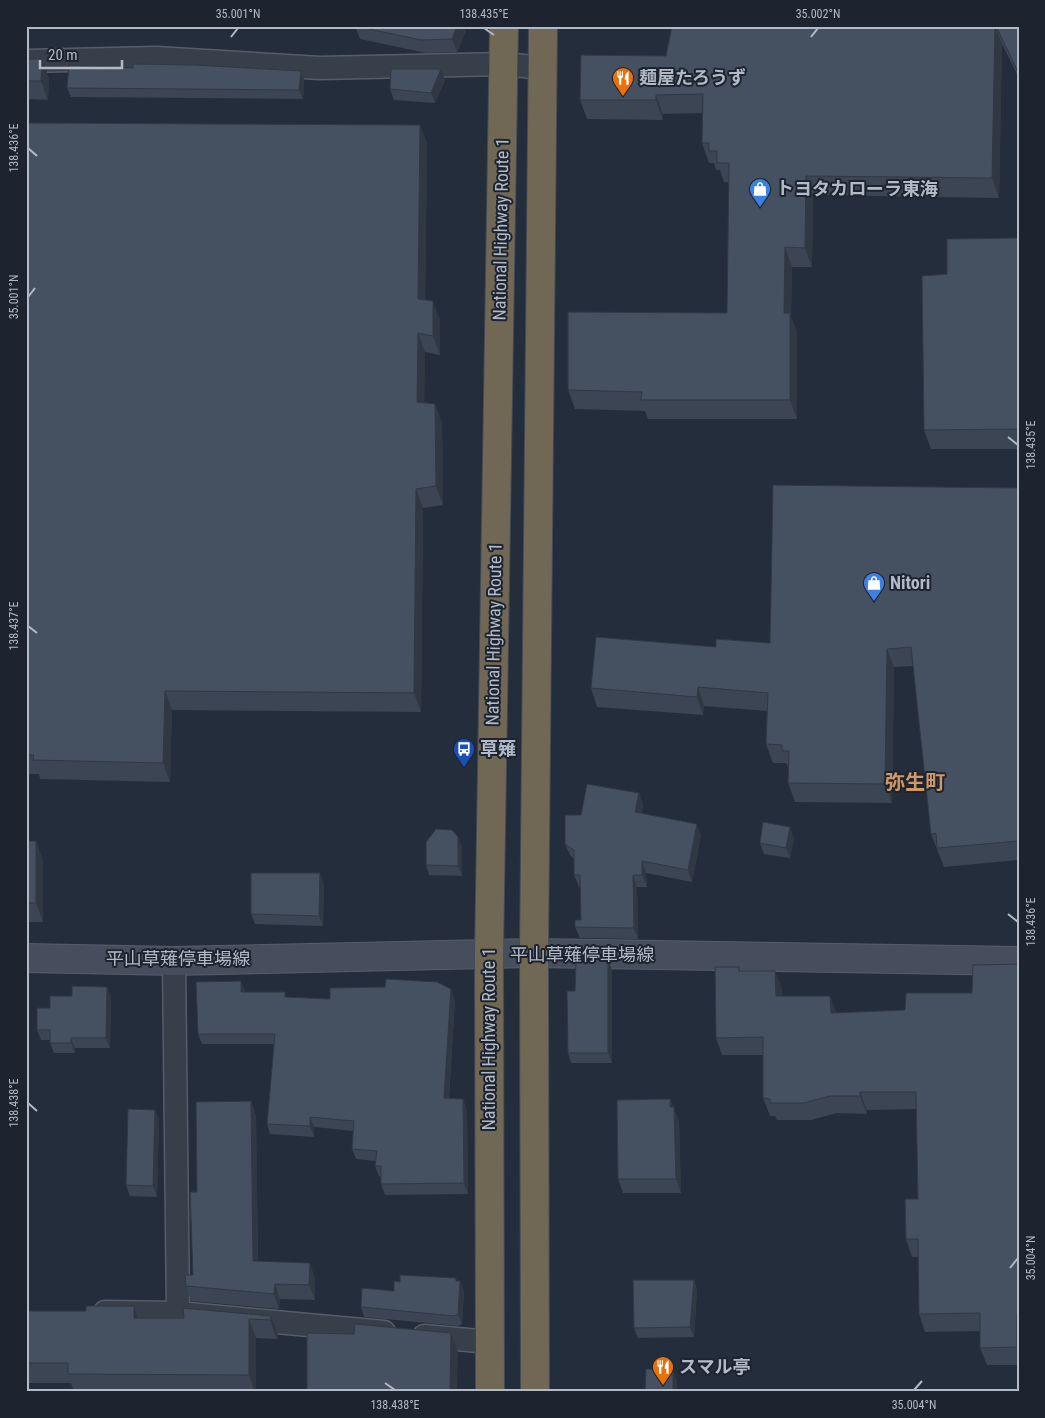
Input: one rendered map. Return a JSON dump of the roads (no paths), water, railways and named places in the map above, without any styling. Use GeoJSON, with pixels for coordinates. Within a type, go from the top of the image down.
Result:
{"type":"FeatureCollection","features":[{"type":"Feature","properties":{"kind":"highway","name":"National Highway Route 1"},"geometry":{"type":"LineString","coordinates":[[490,1392],[489,955],[504,26]]}},
{"type":"Feature","properties":{"kind":"highway"},"geometry":{"type":"LineString","coordinates":[[535,1392],[534,953],[543,26]]}},
{"type":"Feature","properties":{"kind":"main road","name":"平山草薙停車場線"},"geometry":{"type":"LineString","coordinates":[[26,958],[174,961],[534,953],[1019,961]]}},
{"type":"Feature","properties":{"kind":"street"},"geometry":{"type":"LineString","coordinates":[[26,61],[156,58],[320,68],[504,64],[543,68]]}},
{"type":"Feature","properties":{"kind":"street"},"geometry":{"type":"LineString","coordinates":[[174,961],[178,1313]]}},
{"type":"Feature","properties":{"kind":"street"},"geometry":{"type":"LineString","coordinates":[[83,1312],[178,1313],[490,1342]]}},
{"type":"Feature","properties":{"kind":"place","name":"麺屋たろうず"},"geometry":{"type":"Point","coordinates":[623,97]}},
{"type":"Feature","properties":{"kind":"place","name":"トヨタカローラ東海"},"geometry":{"type":"Point","coordinates":[760,208]}},
{"type":"Feature","properties":{"kind":"place","name":"Nitori"},"geometry":{"type":"Point","coordinates":[874,602]}},
{"type":"Feature","properties":{"kind":"place","name":"草薙"},"geometry":{"type":"Point","coordinates":[464,768]}},
{"type":"Feature","properties":{"kind":"place","name":"スマル亭"},"geometry":{"type":"Point","coordinates":[663,1386]}},
{"type":"Feature","properties":{"kind":"district","name":"弥生町"},"geometry":{"type":"Point","coordinates":[915,782]}}]}
